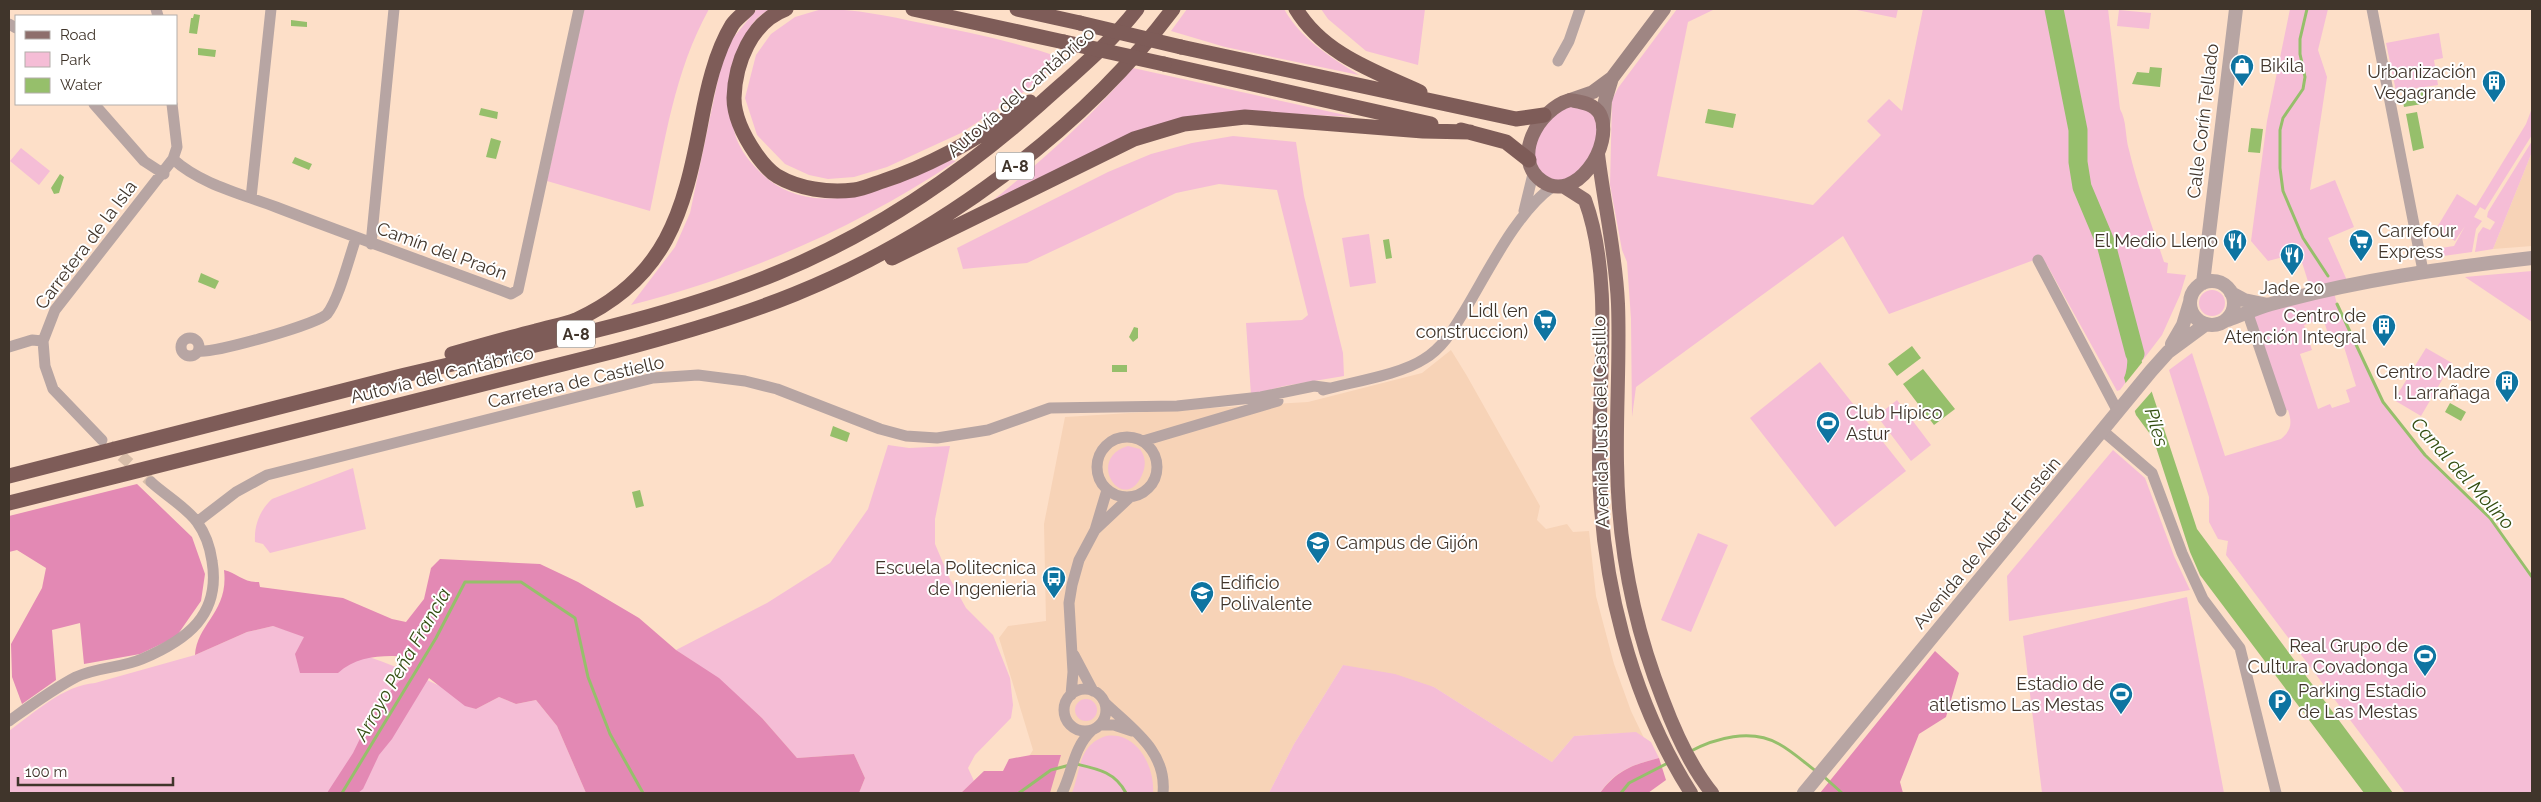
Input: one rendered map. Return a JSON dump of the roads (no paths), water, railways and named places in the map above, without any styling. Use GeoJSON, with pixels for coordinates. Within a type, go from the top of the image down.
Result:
{"type":"FeatureCollection","features":[{"type":"Feature","properties":{"kind":"highway"},"geometry":{"type":"LineString","coordinates":[[244,417],[324,389],[574,320],[608,303],[638,280],[665,243],[680,211],[691,177],[706,92],[718,57],[733,24],[748,9]]}},
{"type":"Feature","properties":{"kind":"highway"},"geometry":{"type":"LineString","coordinates":[[786,9],[755,32],[739,61],[734,100],[744,136],[761,160],[775,175],[809,189],[855,190],[898,176],[946,155],[1018,111],[1083,63]]}},
{"type":"Feature","properties":{"kind":"highway"},"geometry":{"type":"LineString","coordinates":[[913,9],[1470,132],[1506,142],[1531,167]]}},
{"type":"Feature","properties":{"kind":"highway"},"geometry":{"type":"LineString","coordinates":[[1017,9],[1181,47],[1516,119],[1544,115]]}},
{"type":"Feature","properties":{"kind":"highway","name":"Autovía del Cantábrico"},"geometry":{"type":"LineString","coordinates":[[9,476],[324,395],[604,327],[717,295],[777,273],[835,247],[925,196],[996,143],[1109,40],[1136,9]]}},
{"type":"Feature","properties":{"kind":"highway","name":"Autovía del Cantábrico"},"geometry":{"type":"LineString","coordinates":[[9,503],[615,352],[710,326],[794,295],[824,282],[913,235],[967,202],[1028,156],[1122,70],[1173,9]]}},
{"type":"Feature","properties":{"kind":"highway"},"geometry":{"type":"LineString","coordinates":[[1296,9],[1304,23],[1328,45],[1354,62],[1448,105]]}},
{"type":"Feature","properties":{"kind":"highway"},"geometry":{"type":"LineString","coordinates":[[615,352],[712,333],[792,305],[1134,139],[1184,124],[1245,117],[1423,131],[1470,132]]}},
{"type":"Feature","properties":{"kind":"main road"},"geometry":{"type":"LineString","coordinates":[[1612,78],[1605,101],[1598,154],[1583,174],[1557,186],[1531,167],[1531,137],[1544,115],[1560,103],[1592,92],[1612,78],[1664,9]]}},
{"type":"Feature","properties":{"kind":"main road"},"geometry":{"type":"LineString","coordinates":[[1570,100],[1584,102],[1594,108],[1600,114],[1603,127]]}},
{"type":"Feature","properties":{"kind":"main road","name":"Avenida Justo del Castillo"},"geometry":{"type":"LineString","coordinates":[[1598,154],[1618,304],[1617,464],[1620,530],[1630,594],[1648,662],[1674,728],[1702,779],[1712,793]]}},
{"type":"Feature","properties":{"kind":"main road","name":"Avenida Justo del Castillo"},"geometry":{"type":"LineString","coordinates":[[1557,186],[1585,200],[1597,253],[1602,305],[1599,466],[1603,533],[1614,599],[1633,669],[1660,737],[1689,790]]}},
{"type":"Feature","properties":{"kind":"street"},"geometry":{"type":"LineString","coordinates":[[252,198],[271,9]]}},
{"type":"Feature","properties":{"kind":"street"},"geometry":{"type":"LineString","coordinates":[[371,244],[394,9]]}},
{"type":"Feature","properties":{"kind":"street","name":"Camín del Praón"},"geometry":{"type":"LineString","coordinates":[[173,159],[202,178],[252,198],[371,244],[512,294],[518,290],[579,9]]}},
{"type":"Feature","properties":{"kind":"street"},"geometry":{"type":"LineString","coordinates":[[1558,61],[1569,41],[1580,9]]}},
{"type":"Feature","properties":{"kind":"street","name":"Calle Corín Tellado"},"geometry":{"type":"LineString","coordinates":[[2203,283],[2236,9]]}},
{"type":"Feature","properties":{"kind":"street"},"geometry":{"type":"LineString","coordinates":[[2372,9],[2423,271]]}},
{"type":"Feature","properties":{"kind":"street"},"geometry":{"type":"LineString","coordinates":[[95,105],[144,161],[164,174]]}},
{"type":"Feature","properties":{"kind":"street"},"geometry":{"type":"LineString","coordinates":[[172,105],[177,147],[173,159]]}},
{"type":"Feature","properties":{"kind":"street","name":"Carretera de la Isla"},"geometry":{"type":"LineString","coordinates":[[102,440],[53,389],[45,366],[43,341],[54,310],[164,174],[173,159]]}},
{"type":"Feature","properties":{"kind":"street","name":"Carretera de Castiello"},"geometry":{"type":"LineString","coordinates":[[1521,219],[1531,190],[1531,167]]}},
{"type":"Feature","properties":{"kind":"street","name":"Carretera de Castiello"},"geometry":{"type":"LineString","coordinates":[[1209,402],[1225,404],[1237,412],[1401,369],[1423,360],[1437,350],[1454,327],[1521,219],[1542,194],[1557,186]]}},
{"type":"Feature","properties":{"kind":"street"},"geometry":{"type":"LineString","coordinates":[[198,351],[238,344],[319,320],[331,308],[356,238]]}},
{"type":"Feature","properties":{"kind":"street","name":"Calle Corín Tellado"},"geometry":{"type":"LineString","coordinates":[[2207,239],[2212,270],[2220,283]]}},
{"type":"Feature","properties":{"kind":"street"},"geometry":{"type":"LineString","coordinates":[[2190,301],[2192,312],[2196,318],[2213,326],[2269,305],[2349,285],[2423,271],[2532,258]]}},
{"type":"Feature","properties":{"kind":"street"},"geometry":{"type":"LineString","coordinates":[[2038,260],[2118,412]]}},
{"type":"Feature","properties":{"kind":"street"},"geometry":{"type":"LineString","coordinates":[[2168,352],[2183,325],[2192,294],[2203,283],[2213,281],[2220,283],[2231,293],[2244,300],[2269,305]]}},
{"type":"Feature","properties":{"kind":"street"},"geometry":{"type":"LineString","coordinates":[[2228,320],[2234,304],[2231,293]]}},
{"type":"Feature","properties":{"kind":"street"},"geometry":{"type":"LineString","coordinates":[[2248,314],[2281,411]]}},
{"type":"Feature","properties":{"kind":"street","name":"Avenida de Albert Einstein"},"geometry":{"type":"LineString","coordinates":[[1804,793],[2104,431],[2151,371],[2168,352],[2206,324]]}},
{"type":"Feature","properties":{"kind":"street"},"geometry":{"type":"LineString","coordinates":[[9,347],[32,340],[43,341]]}},
{"type":"Feature","properties":{"kind":"street","name":"Carretera de Castiello"},"geometry":{"type":"LineString","coordinates":[[197,522],[236,492],[267,475],[653,378],[698,375],[745,382],[777,389],[880,429],[906,436],[937,438],[988,430],[1050,408],[1178,406],[1261,398],[1314,386],[1329,388]]}},
{"type":"Feature","properties":{"kind":"street"},"geometry":{"type":"LineString","coordinates":[[1143,441],[1237,412]]}},
{"type":"Feature","properties":{"kind":"street"},"geometry":{"type":"LineString","coordinates":[[1154,452],[1161,442],[1194,425]]}},
{"type":"Feature","properties":{"kind":"street"},"geometry":{"type":"LineString","coordinates":[[2104,431],[2152,472],[2182,553],[2203,598],[2240,648],[2276,793]]}},
{"type":"Feature","properties":{"kind":"street"},"geometry":{"type":"LineString","coordinates":[[1095,530],[1129,498],[1147,490],[1154,482],[1158,472],[1154,452],[1143,441],[1133,437],[1120,438],[1110,442],[1101,452],[1098,462],[1098,476],[1107,490],[1116,495],[1129,498]]}},
{"type":"Feature","properties":{"kind":"street"},"geometry":{"type":"LineString","coordinates":[[9,721],[76,678],[92,671],[140,660],[178,642],[199,623],[211,600],[215,578],[209,545],[197,522],[151,482]]}},
{"type":"Feature","properties":{"kind":"street"},"geometry":{"type":"LineString","coordinates":[[1071,695],[1073,672],[1069,603],[1079,560],[1095,530],[1107,490]]}},
{"type":"Feature","properties":{"kind":"street"},"geometry":{"type":"LineString","coordinates":[[1072,650],[1093,691],[1156,754],[1163,774],[1163,793]]}},
{"type":"Feature","properties":{"kind":"street"},"geometry":{"type":"LineString","coordinates":[[1075,754],[1071,726],[1064,712],[1066,701],[1079,690],[1093,691]]}},
{"type":"Feature","properties":{"kind":"street"},"geometry":{"type":"LineString","coordinates":[[1062,793],[1082,739],[1096,727],[1105,714],[1105,703]]}},
{"type":"Feature","properties":{"kind":"street"},"geometry":{"type":"LineString","coordinates":[[1071,726],[1078,730],[1114,725],[1136,733]]}},
{"type":"Feature","properties":{"kind":"water"},"geometry":{"type":"Polygon","coordinates":[[[194,14],[200,15],[197,34],[189,33],[191,18],[193,18],[194,14]]]}},
{"type":"Feature","properties":{"kind":"water"},"geometry":{"type":"Polygon","coordinates":[[[291,20],[307,22],[307,27],[291,26],[291,20]]]}},
{"type":"Feature","properties":{"kind":"water"},"geometry":{"type":"Polygon","coordinates":[[[198,48],[216,50],[215,57],[198,55],[198,48]]]}},
{"type":"Feature","properties":{"kind":"water"},"geometry":{"type":"Polygon","coordinates":[[[2150,67],[2162,68],[2160,87],[2132,84],[2137,72],[2149,73],[2150,67]]]}},
{"type":"Feature","properties":{"kind":"water"},"geometry":{"type":"Polygon","coordinates":[[[2426,91],[2428,103],[2404,107],[2402,96],[2426,91]]]}},
{"type":"Feature","properties":{"kind":"water"},"geometry":{"type":"Polygon","coordinates":[[[481,108],[498,112],[497,119],[479,115],[481,108]]]}},
{"type":"Feature","properties":{"kind":"water"},"geometry":{"type":"Polygon","coordinates":[[[1708,109],[1736,114],[1733,128],[1705,123],[1708,109]]]}},
{"type":"Feature","properties":{"kind":"water"},"geometry":{"type":"Polygon","coordinates":[[[2417,112],[2424,148],[2413,151],[2406,114],[2417,112]]]}},
{"type":"Feature","properties":{"kind":"water"},"geometry":{"type":"Polygon","coordinates":[[[2251,128],[2263,129],[2260,153],[2248,152],[2251,128]]]}},
{"type":"Feature","properties":{"kind":"water"},"geometry":{"type":"Polygon","coordinates":[[[491,138],[501,141],[496,159],[486,157],[491,138]]]}},
{"type":"Feature","properties":{"kind":"water"},"geometry":{"type":"Polygon","coordinates":[[[295,157],[312,164],[309,170],[292,163],[295,157]]]}},
{"type":"Feature","properties":{"kind":"water"},"geometry":{"type":"Polygon","coordinates":[[[60,174],[64,177],[59,193],[54,194],[51,188],[60,174]]]}},
{"type":"Feature","properties":{"kind":"water"},"geometry":{"type":"Polygon","coordinates":[[[1389,239],[1392,258],[1386,259],[1383,240],[1389,239]]]}},
{"type":"Feature","properties":{"kind":"water"},"geometry":{"type":"Polygon","coordinates":[[[201,273],[219,281],[215,289],[198,282],[201,273]]]}},
{"type":"Feature","properties":{"kind":"water"},"geometry":{"type":"Polygon","coordinates":[[[1134,327],[1138,328],[1138,338],[1133,342],[1129,337],[1134,327]]]}},
{"type":"Feature","properties":{"kind":"water"},"geometry":{"type":"Polygon","coordinates":[[[2127,328],[2138,350],[2197,529],[2393,793],[2364,793],[2200,575],[2190,552],[2153,438],[2136,415],[2124,378],[2127,361],[2127,328]]]}},
{"type":"Feature","properties":{"kind":"water","name":"Club Hípico Astur"},"geometry":{"type":"Polygon","coordinates":[[[1912,346],[1921,358],[1897,376],[1888,364],[1912,346]]]}},
{"type":"Feature","properties":{"kind":"water"},"geometry":{"type":"Polygon","coordinates":[[[1112,365],[1127,365],[1127,372],[1112,372],[1112,365]]]}},
{"type":"Feature","properties":{"kind":"water","name":"Club Hípico Astur"},"geometry":{"type":"Polygon","coordinates":[[[1923,369],[1955,409],[1934,425],[1903,384],[1923,369]]]}},
{"type":"Feature","properties":{"kind":"water"},"geometry":{"type":"Polygon","coordinates":[[[2450,403],[2466,412],[2461,421],[2445,412],[2450,403]]]}},
{"type":"Feature","properties":{"kind":"water"},"geometry":{"type":"Polygon","coordinates":[[[833,426],[850,433],[847,442],[830,436],[833,426]]]}},
{"type":"Feature","properties":{"kind":"water"},"geometry":{"type":"Polygon","coordinates":[[[640,490],[644,506],[636,508],[632,492],[640,490]]]}},
{"type":"Feature","properties":{"kind":"waterway","name":"Piles"},"geometry":{"type":"LineString","coordinates":[[2054,9],[2078,130],[2078,162],[2082,187],[2106,244],[2135,354]]}},
{"type":"Feature","properties":{"kind":"waterway","name":"Canal del Molino"},"geometry":{"type":"LineString","coordinates":[[2307,9],[2300,39],[2300,54],[2305,77],[2303,89],[2283,118],[2280,130],[2280,168],[2283,191],[2303,238],[2328,276]]}},
{"type":"Feature","properties":{"kind":"waterway","name":"Canal del Molino"},"geometry":{"type":"LineString","coordinates":[[2337,304],[2383,402],[2425,455],[2490,518],[2532,577]]}},
{"type":"Feature","properties":{"kind":"waterway","name":"Arroyo Peña Francia"},"geometry":{"type":"LineString","coordinates":[[342,793],[436,638],[465,582],[521,582],[575,618],[588,677],[610,734],[643,793]]}},
{"type":"Feature","properties":{"kind":"waterway","name":"Arroyo Peña Francia"},"geometry":{"type":"LineString","coordinates":[[1689,752],[1722,739],[1745,736],[1757,737],[1779,744],[1817,772]]}},
{"type":"Feature","properties":{"kind":"waterway","name":"Arroyo Peña Francia"},"geometry":{"type":"LineString","coordinates":[[1621,793],[1629,783],[1668,763]]}},
{"type":"Feature","properties":{"kind":"waterway","name":"Arroyo Peña Francia"},"geometry":{"type":"LineString","coordinates":[[1076,764],[1105,772],[1117,780],[1126,793]]}},
{"type":"Feature","properties":{"kind":"waterway","name":"Arroyo Peña Francia"},"geometry":{"type":"LineString","coordinates":[[1019,793],[1051,770],[1070,765]]}},
{"type":"Feature","properties":{"kind":"waterway","name":"Arroyo Peña Francia"},"geometry":{"type":"LineString","coordinates":[[1822,775],[1842,793]]}},
{"type":"Feature","properties":{"kind":"tunnel"},"geometry":{"type":"LineString","coordinates":[[109,445],[151,482]]}},
{"type":"Feature","properties":{"kind":"place","name":"Bikila"},"geometry":{"type":"Point","coordinates":[2242,87]}},
{"type":"Feature","properties":{"kind":"place","name":"Urbanización Vegagrande"},"geometry":{"type":"Point","coordinates":[2494,103]}},
{"type":"Feature","properties":{"kind":"place","name":"El Medio Lleno"},"geometry":{"type":"Point","coordinates":[2235,262]}},
{"type":"Feature","properties":{"kind":"place","name":"Carrefour Express"},"geometry":{"type":"Point","coordinates":[2361,262]}},
{"type":"Feature","properties":{"kind":"place","name":"Jade 20"},"geometry":{"type":"Point","coordinates":[2292,276]}},
{"type":"Feature","properties":{"kind":"place","name":"Lidl (en construccion)"},"geometry":{"type":"Point","coordinates":[1545,342]}},
{"type":"Feature","properties":{"kind":"place","name":"Centro de Atención Integral"},"geometry":{"type":"Point","coordinates":[2384,347]}},
{"type":"Feature","properties":{"kind":"place","name":"Centro Madre I. Larrañaga"},"geometry":{"type":"Point","coordinates":[2507,403]}},
{"type":"Feature","properties":{"kind":"place","name":"Club Hípico Astur"},"geometry":{"type":"Point","coordinates":[1828,444]}},
{"type":"Feature","properties":{"kind":"place","name":"Campus de Gijón"},"geometry":{"type":"Point","coordinates":[1318,564]}},
{"type":"Feature","properties":{"kind":"place","name":"Escuela Politecnica de Ingenieria"},"geometry":{"type":"Point","coordinates":[1054,599]}},
{"type":"Feature","properties":{"kind":"place","name":"Edificio Polivalente"},"geometry":{"type":"Point","coordinates":[1202,614]}},
{"type":"Feature","properties":{"kind":"place","name":"Real Grupo de Cultura Covadonga"},"geometry":{"type":"Point","coordinates":[2425,677]}},
{"type":"Feature","properties":{"kind":"place","name":"Estadio de atletismo Las Mestas"},"geometry":{"type":"Point","coordinates":[2121,715]}},
{"type":"Feature","properties":{"kind":"place","name":"Parking Estadio de Las Mestas"},"geometry":{"type":"Point","coordinates":[2280,722]}}]}
